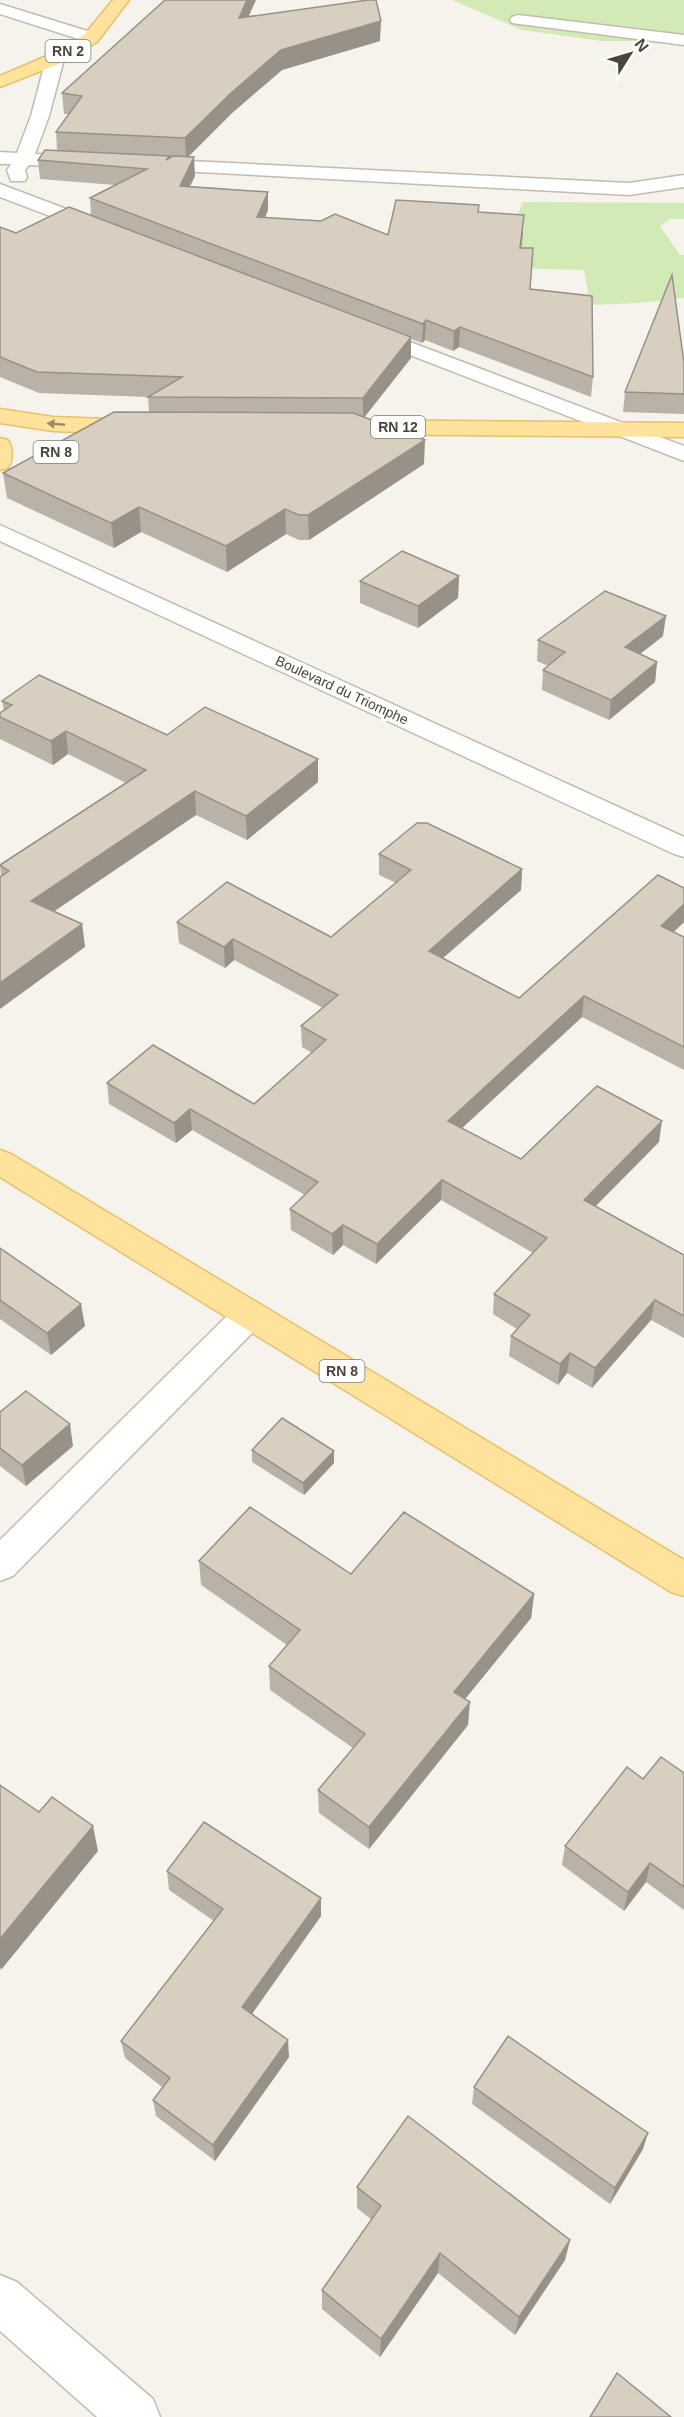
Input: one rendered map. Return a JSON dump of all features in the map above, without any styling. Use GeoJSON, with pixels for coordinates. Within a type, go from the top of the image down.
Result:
{"type":"FeatureCollection","features":[{"type":"Feature","properties":{"kind":"main road","name":"RN 2"},"geometry":{"type":"LineString","coordinates":[[0,82],[55,59],[91,38],[121,0]]}},
{"type":"Feature","properties":{"kind":"main road","name":"RN 8"},"geometry":{"type":"LineString","coordinates":[[0,416],[53,424],[112,427]]}},
{"type":"Feature","properties":{"kind":"main road","name":"RN 8"},"geometry":{"type":"LineString","coordinates":[[68,446],[112,427]]}},
{"type":"Feature","properties":{"kind":"main road"},"geometry":{"type":"LineString","coordinates":[[112,427],[159,427]]}},
{"type":"Feature","properties":{"kind":"main road","name":"RN 12"},"geometry":{"type":"LineString","coordinates":[[324,428],[684,430]]}},
{"type":"Feature","properties":{"kind":"main road"},"geometry":{"type":"LineString","coordinates":[[0,445],[6,469]]}},
{"type":"Feature","properties":{"kind":"main road","name":"RN 8"},"geometry":{"type":"LineString","coordinates":[[0,1162],[684,1580]]}},
{"type":"Feature","properties":{"kind":"street"},"geometry":{"type":"LineString","coordinates":[[0,9],[91,38]]}},
{"type":"Feature","properties":{"kind":"street"},"geometry":{"type":"LineString","coordinates":[[518,20],[684,40]]}},
{"type":"Feature","properties":{"kind":"street"},"geometry":{"type":"LineString","coordinates":[[55,59],[36,130],[24,159],[16,170],[24,189],[38,202],[64,214]]}},
{"type":"Feature","properties":{"kind":"street"},"geometry":{"type":"LineString","coordinates":[[0,158],[96,162]]}},
{"type":"Feature","properties":{"kind":"street"},"geometry":{"type":"LineString","coordinates":[[131,164],[629,189],[684,189]]}},
{"type":"Feature","properties":{"kind":"street"},"geometry":{"type":"LineString","coordinates":[[629,189],[684,181]]}},
{"type":"Feature","properties":{"kind":"street"},"geometry":{"type":"LineString","coordinates":[[0,190],[119,236]]}},
{"type":"Feature","properties":{"kind":"street"},"geometry":{"type":"LineString","coordinates":[[353,327],[684,454]]}},
{"type":"Feature","properties":{"kind":"street","name":"Boulevard du Triomphe"},"geometry":{"type":"LineString","coordinates":[[0,532],[684,848]]}},
{"type":"Feature","properties":{"kind":"street"},"geometry":{"type":"LineString","coordinates":[[0,1565],[249,1315]]}},
{"type":"Feature","properties":{"kind":"street"},"geometry":{"type":"LineString","coordinates":[[0,2299],[135,2417]]}},
{"type":"Feature","properties":{"kind":"green space"},"geometry":{"type":"Polygon","coordinates":[[[452,0],[684,0],[684,41],[602,41],[522,30],[452,0]]]}},
{"type":"Feature","properties":{"kind":"green space"},"geometry":{"type":"Polygon","coordinates":[[[523,202],[684,203],[684,219],[670,219],[660,226],[680,255],[684,255],[684,298],[590,305],[584,270],[480,267],[521,249],[525,224],[514,223],[523,202]]]}},
{"type":"Feature","properties":{"kind":"building"},"geometry":{"type":"Polygon","coordinates":[[[165,0],[247,0],[239,18],[376,0],[381,21],[281,50],[231,93],[185,138],[56,132],[82,96],[62,93],[165,0]]]}},
{"type":"Feature","properties":{"kind":"building"},"geometry":{"type":"Polygon","coordinates":[[[45,150],[170,156],[166,160],[173,156],[194,157],[180,186],[268,192],[257,217],[321,221],[335,214],[388,235],[396,200],[479,205],[478,212],[524,215],[520,248],[533,248],[530,289],[592,296],[593,377],[460,327],[454,331],[426,320],[423,324],[90,198],[147,169],[38,160],[45,150]]]}},
{"type":"Feature","properties":{"kind":"building"},"geometry":{"type":"Polygon","coordinates":[[[69,207],[411,337],[363,398],[148,397],[182,377],[37,372],[0,357],[0,227],[16,233],[69,207]]]}},
{"type":"Feature","properties":{"kind":"building"},"geometry":{"type":"Polygon","coordinates":[[[672,275],[684,363],[684,394],[625,392],[672,275]]]}},
{"type":"Feature","properties":{"kind":"building"},"geometry":{"type":"Polygon","coordinates":[[[114,412],[353,413],[425,440],[308,515],[299,515],[285,509],[226,546],[139,507],[111,523],[3,473],[114,412]]]}},
{"type":"Feature","properties":{"kind":"building"},"geometry":{"type":"Polygon","coordinates":[[[402,551],[459,576],[418,606],[360,581],[402,551]]]}},
{"type":"Feature","properties":{"kind":"building"},"geometry":{"type":"Polygon","coordinates":[[[605,591],[666,616],[625,647],[657,662],[611,700],[543,670],[565,652],[538,640],[605,591]]]}},
{"type":"Feature","properties":{"kind":"building"},"geometry":{"type":"Polygon","coordinates":[[[39,675],[167,735],[205,707],[318,759],[246,816],[195,791],[31,901],[82,924],[0,983],[0,877],[9,871],[0,865],[146,770],[66,731],[51,741],[0,717],[0,713],[12,705],[2,701],[39,675]]]}},
{"type":"Feature","properties":{"kind":"building"},"geometry":{"type":"Polygon","coordinates":[[[417,823],[427,823],[522,869],[429,951],[519,998],[658,875],[684,888],[684,904],[661,926],[684,937],[684,1047],[584,996],[448,1121],[521,1159],[597,1086],[662,1121],[584,1200],[684,1255],[684,1316],[655,1300],[595,1368],[570,1353],[560,1364],[511,1336],[530,1315],[494,1294],[547,1238],[442,1180],[377,1244],[343,1225],[332,1234],[290,1209],[318,1182],[190,1109],[174,1123],[107,1083],[153,1045],[254,1104],[326,1040],[301,1026],[338,995],[233,939],[224,947],[177,922],[227,882],[331,937],[411,870],[379,854],[417,823]]]}},
{"type":"Feature","properties":{"kind":"building"},"geometry":{"type":"Polygon","coordinates":[[[0,1248],[81,1304],[47,1333],[0,1300],[0,1248]]]}},
{"type":"Feature","properties":{"kind":"building"},"geometry":{"type":"Polygon","coordinates":[[[26,1391],[70,1424],[22,1465],[0,1448],[0,1412],[26,1391]]]}},
{"type":"Feature","properties":{"kind":"building"},"geometry":{"type":"Polygon","coordinates":[[[282,1418],[334,1451],[303,1483],[252,1450],[282,1418]]]}},
{"type":"Feature","properties":{"kind":"building"},"geometry":{"type":"Polygon","coordinates":[[[250,1507],[351,1574],[404,1512],[534,1594],[454,1692],[470,1702],[369,1827],[318,1790],[365,1734],[269,1666],[300,1630],[199,1561],[250,1507]]]}},
{"type":"Feature","properties":{"kind":"building"},"geometry":{"type":"Polygon","coordinates":[[[661,1757],[684,1773],[684,1887],[650,1863],[628,1892],[565,1846],[627,1767],[643,1779],[661,1757]]]}},
{"type":"Feature","properties":{"kind":"building"},"geometry":{"type":"Polygon","coordinates":[[[0,1785],[39,1812],[52,1797],[93,1826],[0,1939],[0,1785]]]}},
{"type":"Feature","properties":{"kind":"building"},"geometry":{"type":"Polygon","coordinates":[[[204,1822],[321,1898],[242,2007],[288,2040],[213,2145],[153,2100],[170,2078],[121,2041],[223,1909],[167,1871],[204,1822]]]}},
{"type":"Feature","properties":{"kind":"building"},"geometry":{"type":"Polygon","coordinates":[[[508,2036],[648,2133],[615,2188],[474,2087],[508,2036]]]}},
{"type":"Feature","properties":{"kind":"building"},"geometry":{"type":"Polygon","coordinates":[[[408,2116],[570,2240],[519,2317],[440,2253],[381,2339],[322,2290],[381,2206],[357,2187],[408,2116]]]}},
{"type":"Feature","properties":{"kind":"building"},"geometry":{"type":"Polygon","coordinates":[[[617,2373],[671,2417],[590,2417],[617,2373]]]}}]}
